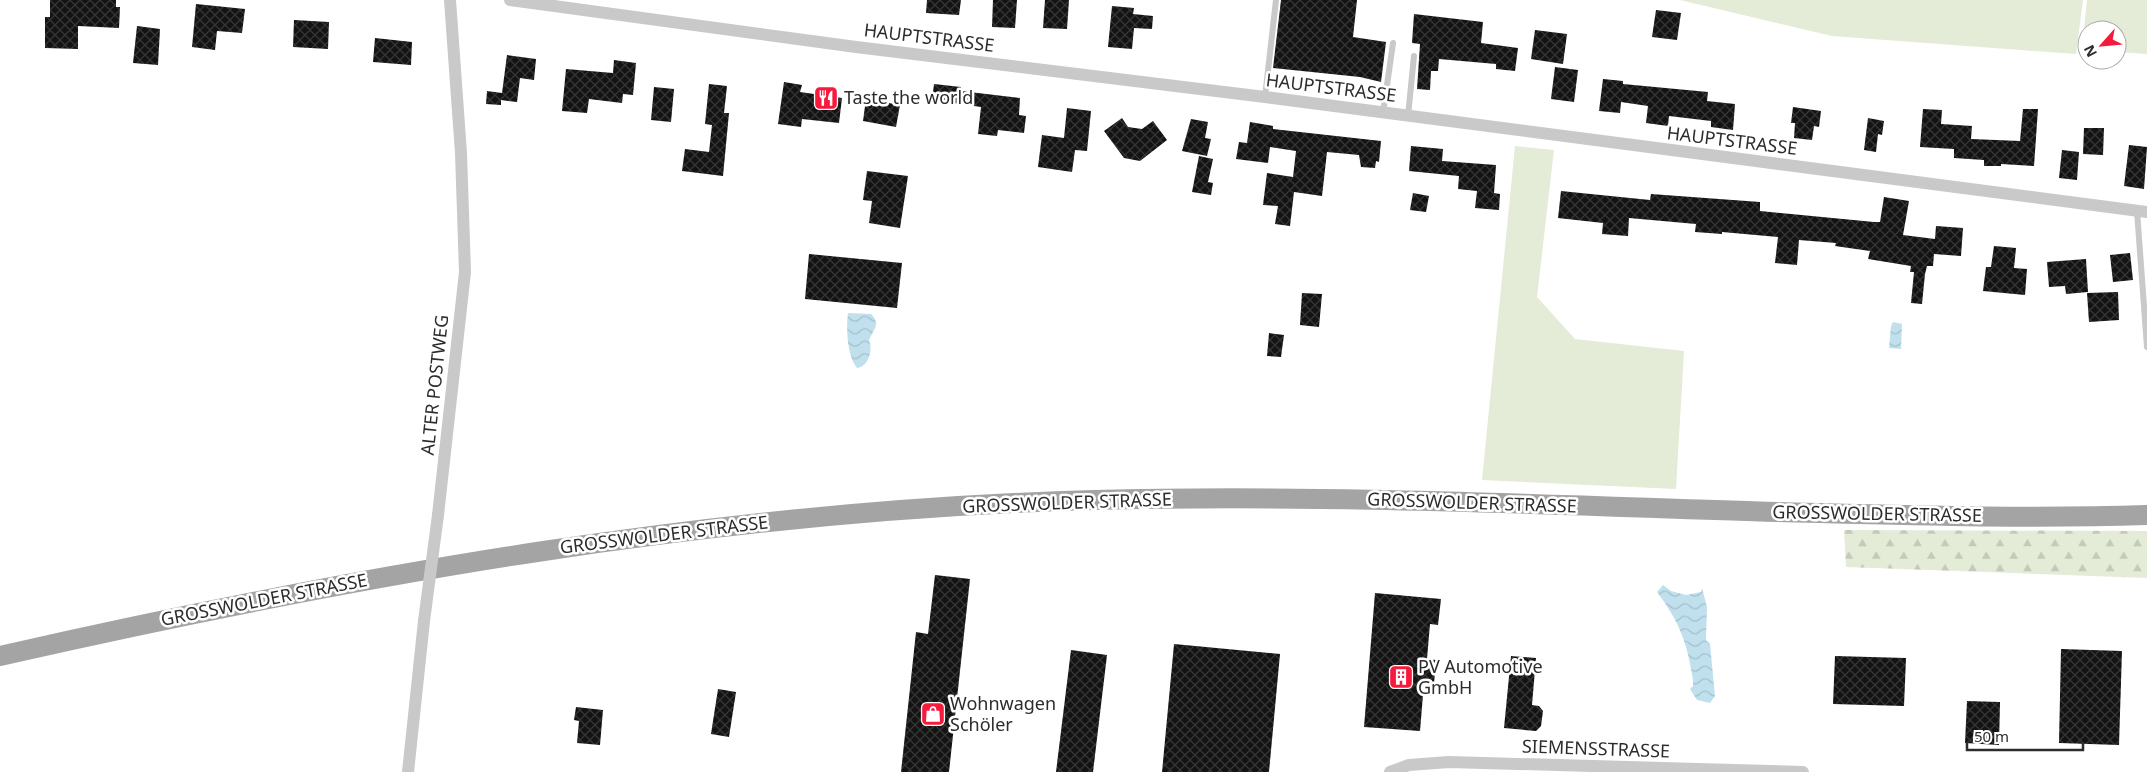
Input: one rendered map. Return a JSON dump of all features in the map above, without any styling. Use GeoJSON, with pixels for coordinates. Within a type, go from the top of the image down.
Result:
{"type":"FeatureCollection","features":[{"type":"Feature","properties":{"kind":"main road","name":"GROSSWOLDER STRASSE"},"geometry":{"type":"LineString","coordinates":[[0,656],[176,616],[427,568],[581,545],[762,522],[920,509],[1091,500],[1253,498],[1937,516],[2147,515]]}},
{"type":"Feature","properties":{"kind":"street","name":"ALTER POSTWEG"},"geometry":{"type":"LineString","coordinates":[[408,772],[465,272],[461,153],[450,0]]}},
{"type":"Feature","properties":{"kind":"street","name":"HAUPTSTRASSE"},"geometry":{"type":"LineString","coordinates":[[510,0],[856,47],[1266,97],[2142,211]]}},
{"type":"Feature","properties":{"kind":"street","name":"SIEMENSSTRASSE"},"geometry":{"type":"LineString","coordinates":[[1390,772],[1409,765],[1449,762],[1803,772]]}},
{"type":"Feature","properties":{"kind":"lane"},"geometry":{"type":"LineString","coordinates":[[1266,97],[1276,0]]}},
{"type":"Feature","properties":{"kind":"lane"},"geometry":{"type":"LineString","coordinates":[[1383,113],[1392,42]]}},
{"type":"Feature","properties":{"kind":"lane"},"geometry":{"type":"LineString","coordinates":[[1408,116],[1414,56]]}},
{"type":"Feature","properties":{"kind":"lane"},"geometry":{"type":"LineString","coordinates":[[2142,211],[2147,347]]}},
{"type":"Feature","properties":{"kind":"green space"},"geometry":{"type":"Polygon","coordinates":[[[1680,0],[2083,0],[2080,20],[2077,20],[2076,54],[1832,36],[1680,0]]]}},
{"type":"Feature","properties":{"kind":"green space"},"geometry":{"type":"Polygon","coordinates":[[[2087,0],[2147,0],[2147,54],[2127,53],[2127,20],[2085,20],[2087,0]]]}},
{"type":"Feature","properties":{"kind":"green space"},"geometry":{"type":"Polygon","coordinates":[[[1515,146],[1554,150],[1537,297],[1575,339],[1684,351],[1676,489],[1482,480],[1515,146]]]}},
{"type":"Feature","properties":{"kind":"green space"},"geometry":{"type":"Polygon","coordinates":[[[1844,530],[2147,531],[2147,578],[1846,567],[1844,530]]]}},
{"type":"Feature","properties":{"kind":"water"},"geometry":{"type":"Polygon","coordinates":[[[848,313],[871,314],[876,321],[876,327],[869,340],[869,357],[861,367],[857,368],[849,349],[847,334],[848,313]]]}},
{"type":"Feature","properties":{"kind":"water"},"geometry":{"type":"Polygon","coordinates":[[[1893,322],[1902,324],[1901,349],[1889,348],[1893,322]]]}},
{"type":"Feature","properties":{"kind":"water"},"geometry":{"type":"Polygon","coordinates":[[[1663,585],[1671,591],[1686,595],[1701,592],[1702,588],[1707,607],[1706,640],[1710,644],[1715,696],[1710,703],[1697,700],[1690,689],[1693,686],[1693,680],[1685,644],[1677,623],[1657,592],[1663,585]]]}},
{"type":"Feature","properties":{"kind":"building"},"geometry":{"type":"Polygon","coordinates":[[[50,0],[116,0],[116,7],[120,7],[119,28],[78,26],[78,49],[45,48],[45,17],[50,17],[50,0]]]}},
{"type":"Feature","properties":{"kind":"building"},"geometry":{"type":"Polygon","coordinates":[[[927,0],[961,0],[959,15],[926,13],[927,0]]]}},
{"type":"Feature","properties":{"kind":"building"},"geometry":{"type":"Polygon","coordinates":[[[993,0],[1017,0],[1015,28],[992,27],[993,0]]]}},
{"type":"Feature","properties":{"kind":"building"},"geometry":{"type":"Polygon","coordinates":[[[1045,0],[1069,0],[1067,29],[1043,28],[1045,0]]]}},
{"type":"Feature","properties":{"kind":"building"},"geometry":{"type":"Polygon","coordinates":[[[1281,0],[1357,0],[1353,37],[1386,42],[1381,82],[1360,77],[1273,68],[1281,0]]]}},
{"type":"Feature","properties":{"kind":"building"},"geometry":{"type":"Polygon","coordinates":[[[196,4],[245,9],[242,33],[217,31],[215,50],[192,47],[196,4]]]}},
{"type":"Feature","properties":{"kind":"building"},"geometry":{"type":"Polygon","coordinates":[[[1112,6],[1134,8],[1133,14],[1153,16],[1152,29],[1134,28],[1132,49],[1108,47],[1112,6]]]}},
{"type":"Feature","properties":{"kind":"building"},"geometry":{"type":"Polygon","coordinates":[[[1656,10],[1681,13],[1677,40],[1652,37],[1656,10]]]}},
{"type":"Feature","properties":{"kind":"building"},"geometry":{"type":"Polygon","coordinates":[[[1414,14],[1483,22],[1481,43],[1518,48],[1515,71],[1496,69],[1496,64],[1439,59],[1438,71],[1431,71],[1430,90],[1417,89],[1420,44],[1412,43],[1414,14]]]}},
{"type":"Feature","properties":{"kind":"building"},"geometry":{"type":"Polygon","coordinates":[[[294,20],[329,22],[328,49],[293,47],[294,20]]]}},
{"type":"Feature","properties":{"kind":"building"},"geometry":{"type":"Polygon","coordinates":[[[137,26],[160,29],[158,65],[133,63],[137,26]]]}},
{"type":"Feature","properties":{"kind":"building"},"geometry":{"type":"Polygon","coordinates":[[[1535,30],[1567,34],[1563,64],[1531,59],[1535,30]]]}},
{"type":"Feature","properties":{"kind":"building"},"geometry":{"type":"Polygon","coordinates":[[[375,38],[412,42],[411,65],[373,62],[375,38]]]}},
{"type":"Feature","properties":{"kind":"building"},"geometry":{"type":"Polygon","coordinates":[[[507,55],[536,59],[534,80],[520,78],[517,102],[501,100],[501,105],[486,104],[487,91],[502,93],[507,55]]]}},
{"type":"Feature","properties":{"kind":"building"},"geometry":{"type":"Polygon","coordinates":[[[614,60],[636,63],[633,95],[623,94],[622,103],[589,99],[587,113],[562,111],[566,69],[613,73],[614,60]]]}},
{"type":"Feature","properties":{"kind":"building"},"geometry":{"type":"Polygon","coordinates":[[[1555,67],[1578,70],[1574,102],[1551,99],[1555,67]]]}},
{"type":"Feature","properties":{"kind":"building"},"geometry":{"type":"Polygon","coordinates":[[[1603,79],[1623,81],[1623,84],[1708,92],[1707,101],[1735,104],[1733,130],[1711,127],[1711,121],[1669,116],[1668,126],[1646,123],[1648,106],[1621,102],[1620,113],[1599,111],[1603,79]]]}},
{"type":"Feature","properties":{"kind":"building"},"geometry":{"type":"Polygon","coordinates":[[[784,82],[802,85],[800,92],[842,98],[839,123],[802,119],[801,127],[778,124],[784,82]]]}},
{"type":"Feature","properties":{"kind":"building"},"geometry":{"type":"Polygon","coordinates":[[[709,84],[727,86],[724,113],[729,113],[723,176],[682,171],[685,149],[709,152],[712,125],[705,124],[709,84]]]}},
{"type":"Feature","properties":{"kind":"building"},"geometry":{"type":"Polygon","coordinates":[[[934,84],[961,87],[961,91],[1020,98],[1019,115],[1026,116],[1024,133],[998,130],[997,136],[978,134],[981,107],[932,100],[934,84]]]}},
{"type":"Feature","properties":{"kind":"building"},"geometry":{"type":"Polygon","coordinates":[[[654,87],[674,89],[671,122],[651,120],[654,87]]]}},
{"type":"Feature","properties":{"kind":"building"},"geometry":{"type":"Polygon","coordinates":[[[866,99],[900,105],[896,127],[863,121],[866,99]]]}},
{"type":"Feature","properties":{"kind":"building"},"geometry":{"type":"Polygon","coordinates":[[[1793,107],[1821,111],[1819,127],[1814,126],[1812,140],[1794,138],[1795,123],[1791,123],[1793,107]]]}},
{"type":"Feature","properties":{"kind":"building"},"geometry":{"type":"Polygon","coordinates":[[[1067,108],[1091,111],[1087,151],[1075,150],[1072,172],[1038,167],[1042,135],[1064,138],[1067,108]]]}},
{"type":"Feature","properties":{"kind":"building"},"geometry":{"type":"Polygon","coordinates":[[[1923,109],[1942,110],[1941,124],[1972,126],[1971,139],[2020,141],[2023,109],[2038,109],[2034,166],[2001,164],[2001,166],[1984,166],[1984,160],[1954,158],[1954,149],[1920,147],[1923,109]]]}},
{"type":"Feature","properties":{"kind":"building"},"geometry":{"type":"Polygon","coordinates":[[[1122,118],[1128,127],[1142,129],[1153,121],[1167,140],[1140,161],[1124,158],[1104,131],[1122,118]]]}},
{"type":"Feature","properties":{"kind":"building"},"geometry":{"type":"Polygon","coordinates":[[[1868,118],[1884,121],[1882,135],[1878,134],[1876,152],[1864,150],[1868,118]]]}},
{"type":"Feature","properties":{"kind":"building"},"geometry":{"type":"Polygon","coordinates":[[[1191,119],[1208,122],[1205,138],[1211,139],[1207,156],[1182,151],[1191,119]]]}},
{"type":"Feature","properties":{"kind":"building"},"geometry":{"type":"Polygon","coordinates":[[[1250,122],[1273,126],[1273,129],[1381,141],[1379,162],[1376,161],[1375,168],[1361,167],[1359,155],[1327,152],[1322,196],[1294,192],[1290,226],[1275,224],[1278,206],[1263,205],[1267,173],[1293,177],[1296,151],[1270,147],[1268,163],[1236,159],[1239,142],[1247,143],[1250,122]]]}},
{"type":"Feature","properties":{"kind":"building"},"geometry":{"type":"Polygon","coordinates":[[[2084,128],[2104,128],[2103,155],[2083,154],[2084,128]]]}},
{"type":"Feature","properties":{"kind":"building"},"geometry":{"type":"Polygon","coordinates":[[[2129,145],[2147,147],[2144,189],[2124,186],[2129,145]]]}},
{"type":"Feature","properties":{"kind":"building"},"geometry":{"type":"Polygon","coordinates":[[[1411,146],[1443,149],[1442,161],[1496,165],[1494,193],[1500,194],[1499,210],[1475,208],[1477,191],[1458,189],[1459,176],[1409,171],[1411,146]]]}},
{"type":"Feature","properties":{"kind":"building"},"geometry":{"type":"Polygon","coordinates":[[[2062,150],[2079,152],[2077,180],[2059,178],[2062,150]]]}},
{"type":"Feature","properties":{"kind":"building"},"geometry":{"type":"Polygon","coordinates":[[[1199,156],[1213,159],[1208,182],[1213,183],[1211,195],[1192,192],[1199,156]]]}},
{"type":"Feature","properties":{"kind":"building"},"geometry":{"type":"Polygon","coordinates":[[[867,171],[908,176],[900,228],[869,223],[872,201],[863,200],[867,171]]]}},
{"type":"Feature","properties":{"kind":"building"},"geometry":{"type":"Polygon","coordinates":[[[1561,191],[1650,200],[1651,194],[1760,202],[1760,211],[1874,222],[1880,222],[1884,197],[1909,201],[1903,235],[1935,239],[1936,226],[1963,228],[1961,256],[1934,254],[1933,266],[1927,266],[1925,274],[1922,304],[1911,303],[1914,272],[1910,272],[1911,266],[1868,259],[1870,251],[1835,246],[1836,243],[1799,240],[1797,265],[1775,263],[1778,237],[1722,232],[1722,234],[1695,232],[1696,224],[1629,218],[1628,236],[1602,234],[1603,223],[1558,218],[1561,191]]]}},
{"type":"Feature","properties":{"kind":"building"},"geometry":{"type":"Polygon","coordinates":[[[1413,193],[1429,196],[1426,212],[1410,210],[1413,193]]]}},
{"type":"Feature","properties":{"kind":"building"},"geometry":{"type":"Polygon","coordinates":[[[1994,246],[2016,248],[2014,268],[2027,269],[2025,295],[1983,291],[1986,267],[1991,267],[1994,246]]]}},
{"type":"Feature","properties":{"kind":"building"},"geometry":{"type":"Polygon","coordinates":[[[2130,253],[2133,280],[2113,282],[2110,255],[2130,253]]]}},
{"type":"Feature","properties":{"kind":"building"},"geometry":{"type":"Polygon","coordinates":[[[809,254],[902,263],[897,308],[805,299],[809,254]]]}},
{"type":"Feature","properties":{"kind":"building"},"geometry":{"type":"Polygon","coordinates":[[[2086,259],[2088,292],[2066,294],[2065,286],[2049,287],[2047,262],[2086,259]]]}},
{"type":"Feature","properties":{"kind":"building"},"geometry":{"type":"Polygon","coordinates":[[[2118,292],[2119,320],[2089,322],[2087,293],[2118,292]]]}},
{"type":"Feature","properties":{"kind":"building"},"geometry":{"type":"Polygon","coordinates":[[[1302,293],[1322,294],[1319,327],[1300,325],[1302,293]]]}},
{"type":"Feature","properties":{"kind":"building"},"geometry":{"type":"Polygon","coordinates":[[[1269,333],[1284,335],[1281,357],[1267,356],[1269,333]]]}},
{"type":"Feature","properties":{"kind":"building"},"geometry":{"type":"Polygon","coordinates":[[[935,575],[970,579],[949,772],[901,772],[916,632],[928,634],[935,575]]]}},
{"type":"Feature","properties":{"kind":"building","name":"PV Automotive GmbH"},"geometry":{"type":"Polygon","coordinates":[[[1375,593],[1441,599],[1438,625],[1430,624],[1427,659],[1436,660],[1433,696],[1423,695],[1420,731],[1364,727],[1375,593]]]}},
{"type":"Feature","properties":{"kind":"building"},"geometry":{"type":"Polygon","coordinates":[[[1174,644],[1280,654],[1269,772],[1162,772],[1174,644]]]}},
{"type":"Feature","properties":{"kind":"building"},"geometry":{"type":"Polygon","coordinates":[[[2061,649],[2122,651],[2119,745],[2059,743],[2061,649]]]}},
{"type":"Feature","properties":{"kind":"building"},"geometry":{"type":"Polygon","coordinates":[[[1071,650],[1107,655],[1093,772],[1056,772],[1071,650]]]}},
{"type":"Feature","properties":{"kind":"building"},"geometry":{"type":"Polygon","coordinates":[[[1511,656],[1536,658],[1532,705],[1539,706],[1543,711],[1541,726],[1536,731],[1504,728],[1511,656]]]}},
{"type":"Feature","properties":{"kind":"building"},"geometry":{"type":"Polygon","coordinates":[[[1835,656],[1906,658],[1904,706],[1833,704],[1835,656]]]}},
{"type":"Feature","properties":{"kind":"building"},"geometry":{"type":"Polygon","coordinates":[[[718,689],[736,692],[729,737],[711,734],[718,689]]]}},
{"type":"Feature","properties":{"kind":"building"},"geometry":{"type":"Polygon","coordinates":[[[1967,701],[2000,702],[1999,745],[1965,743],[1967,701]]]}},
{"type":"Feature","properties":{"kind":"building"},"geometry":{"type":"Polygon","coordinates":[[[576,707],[603,710],[600,745],[577,743],[579,721],[574,720],[576,707]]]}},
{"type":"Feature","properties":{"kind":"place","name":"Taste the world"},"geometry":{"type":"Point","coordinates":[826,98]}},
{"type":"Feature","properties":{"kind":"place","name":"PV Automotive GmbH"},"geometry":{"type":"Point","coordinates":[1401,677]}},
{"type":"Feature","properties":{"kind":"place","name":"Wohnwagen Schöler"},"geometry":{"type":"Point","coordinates":[933,714]}}]}
